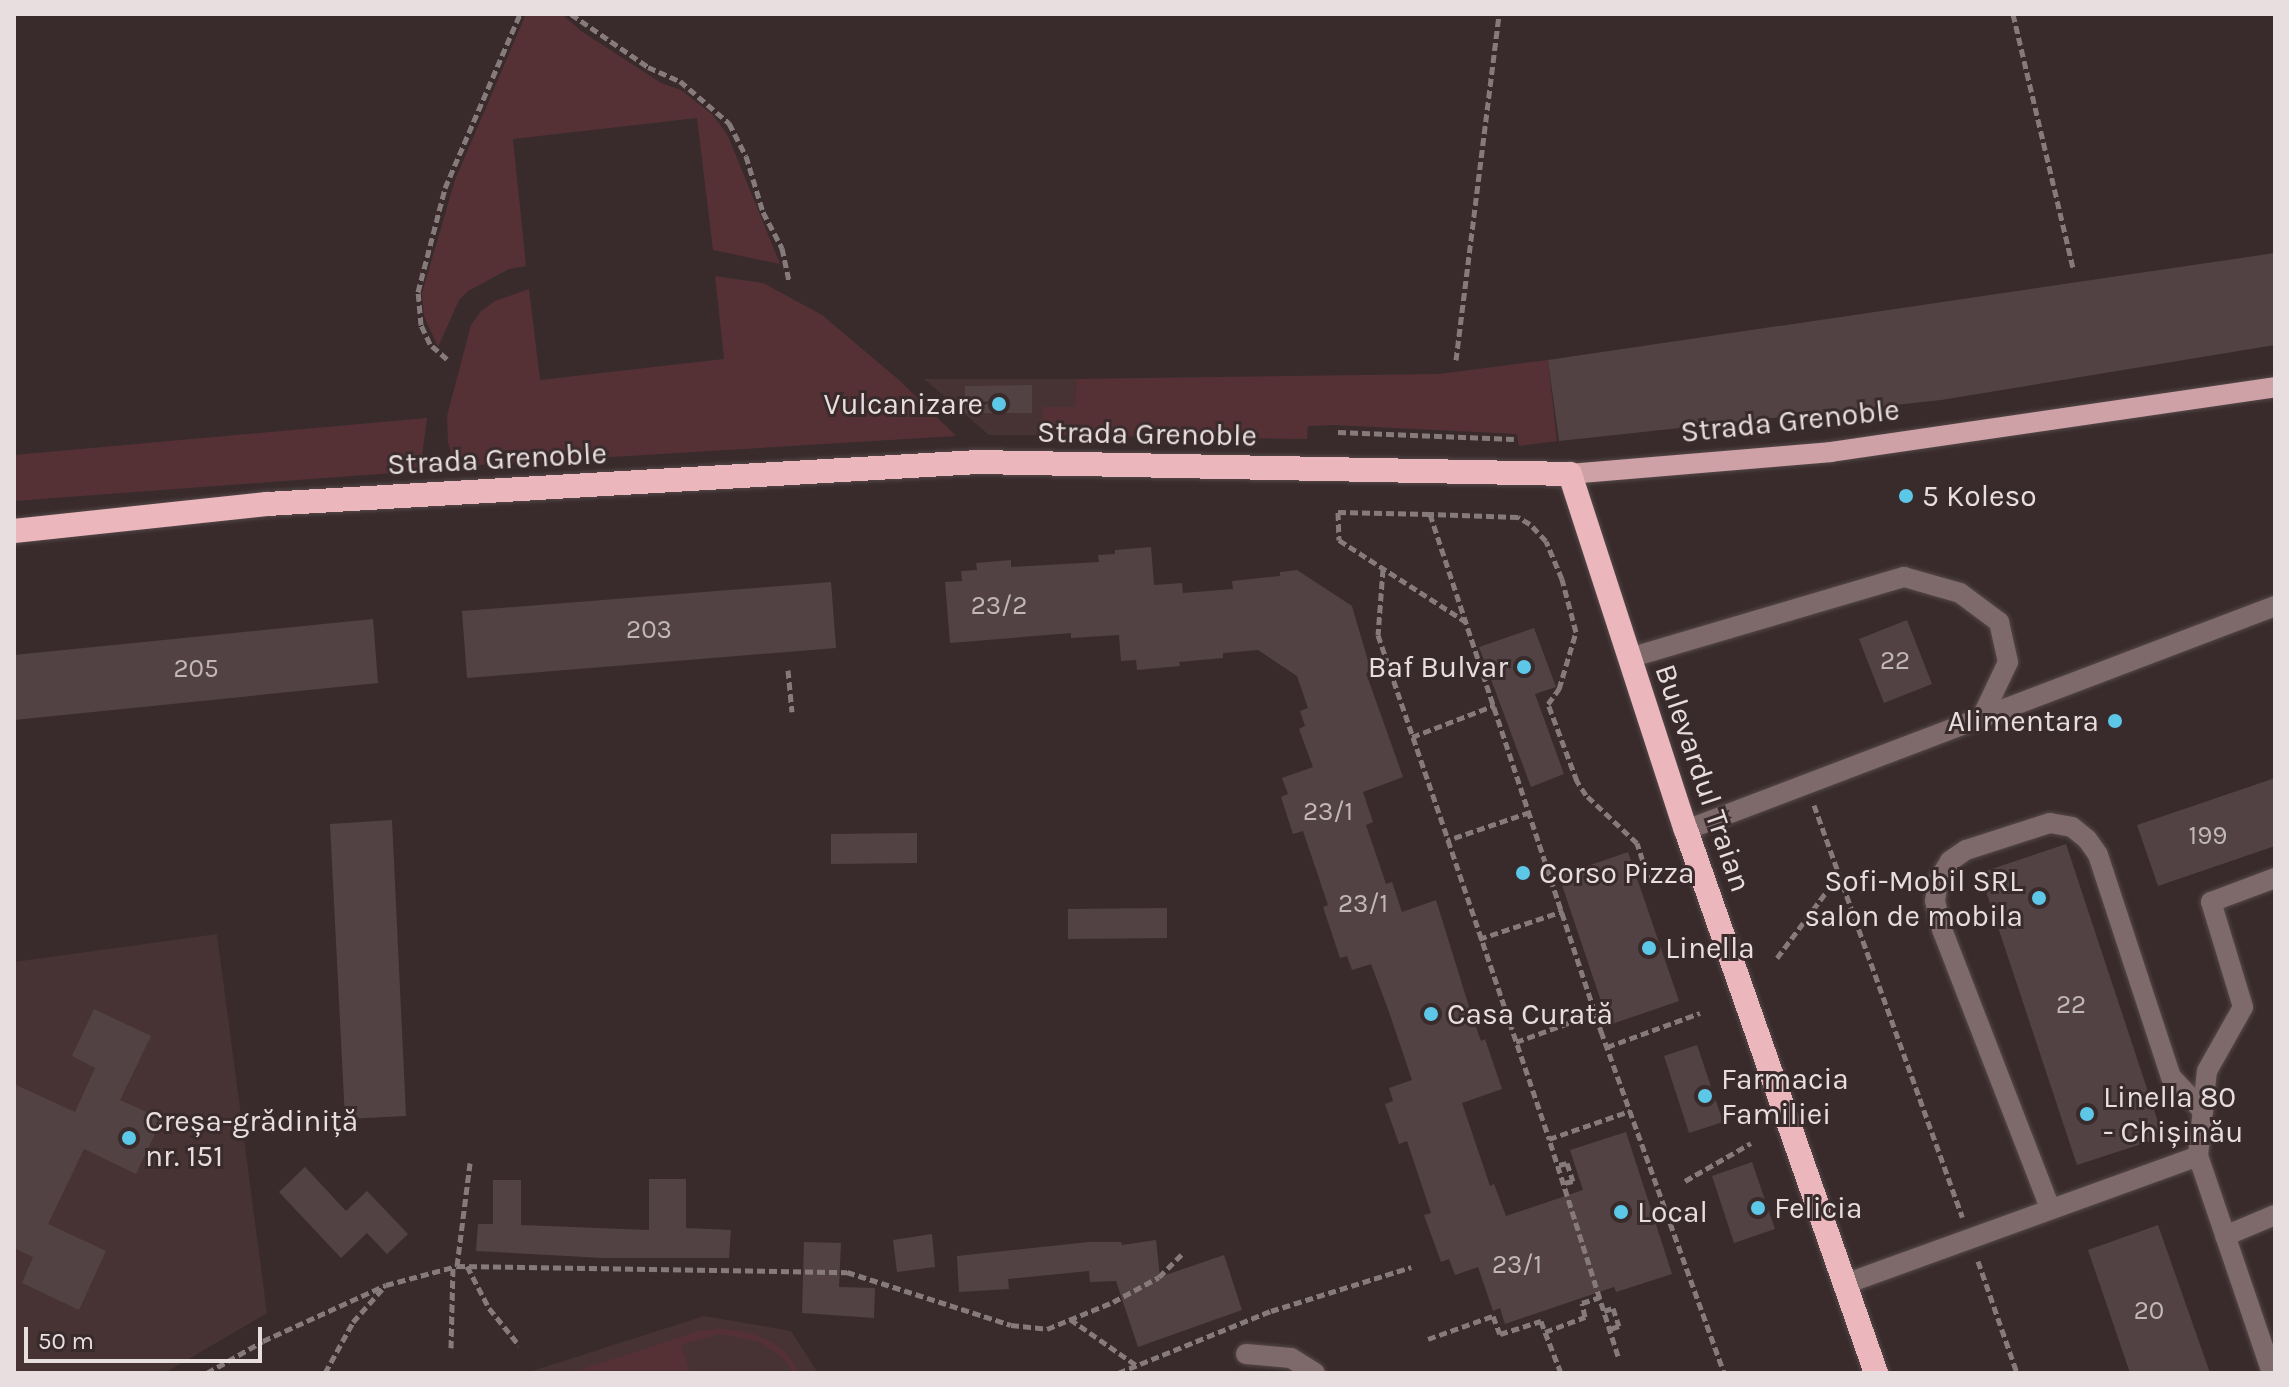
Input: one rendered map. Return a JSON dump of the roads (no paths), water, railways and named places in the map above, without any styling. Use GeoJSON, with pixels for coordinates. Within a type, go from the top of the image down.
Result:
{"type":"FeatureCollection","features":[{"type":"Feature","properties":{"kind":"highway","name":"Strada Grenoble"},"geometry":{"type":"LineString","coordinates":[[14,531],[267,504],[978,462],[1570,474]]}},
{"type":"Feature","properties":{"kind":"highway","name":"Bulevardul Traian"},"geometry":{"type":"LineString","coordinates":[[1570,474],[1686,830],[1876,1373]]}},
{"type":"Feature","properties":{"kind":"main road","name":"Strada Grenoble"},"geometry":{"type":"LineString","coordinates":[[1570,474],[1831,452],[2275,387]]}},
{"type":"Feature","properties":{"kind":"lane"},"geometry":{"type":"LineString","coordinates":[[1629,658],[1904,577],[1960,593],[1999,622],[2008,662],[1983,715]]}},
{"type":"Feature","properties":{"kind":"lane"},"geometry":{"type":"LineString","coordinates":[[1686,830],[2275,606]]}},
{"type":"Feature","properties":{"kind":"lane"},"geometry":{"type":"LineString","coordinates":[[2050,1208],[1942,929],[1935,901],[1938,881],[1950,861],[1966,850],[2050,823],[2072,827],[2087,839],[2098,855],[2171,1077],[2203,1111]]}},
{"type":"Feature","properties":{"kind":"lane"},"geometry":{"type":"LineString","coordinates":[[2272,1373],[2198,1156],[2207,1071],[2243,1007],[2211,902],[2275,878]]}},
{"type":"Feature","properties":{"kind":"lane"},"geometry":{"type":"LineString","coordinates":[[1845,1284],[2198,1156]]}},
{"type":"Feature","properties":{"kind":"lane"},"geometry":{"type":"LineString","coordinates":[[2225,1236],[2275,1215]]}},
{"type":"Feature","properties":{"kind":"lane"},"geometry":{"type":"LineString","coordinates":[[1246,1354],[1291,1358],[1315,1373]]}},
{"type":"Feature","properties":{"kind":"place","name":"Vulcanizare"},"geometry":{"type":"Point","coordinates":[999,404]}},
{"type":"Feature","properties":{"kind":"place","name":"5 Koleso"},"geometry":{"type":"Point","coordinates":[1906,496]}},
{"type":"Feature","properties":{"kind":"place","name":"Baf Bulvar"},"geometry":{"type":"Point","coordinates":[1524,667]}},
{"type":"Feature","properties":{"kind":"place","name":"Alimentara"},"geometry":{"type":"Point","coordinates":[2115,721]}},
{"type":"Feature","properties":{"kind":"place","name":"Corso Pizza"},"geometry":{"type":"Point","coordinates":[1523,873]}},
{"type":"Feature","properties":{"kind":"place","name":"Sofi-Mobil SRL salon de mobila"},"geometry":{"type":"Point","coordinates":[2039,898]}},
{"type":"Feature","properties":{"kind":"place","name":"Linella"},"geometry":{"type":"Point","coordinates":[1649,948]}},
{"type":"Feature","properties":{"kind":"place","name":"Casa Curată"},"geometry":{"type":"Point","coordinates":[1431,1014]}},
{"type":"Feature","properties":{"kind":"place","name":"Farmacia Familiei"},"geometry":{"type":"Point","coordinates":[1705,1096]}},
{"type":"Feature","properties":{"kind":"place","name":"Linella 80 - Chișinău"},"geometry":{"type":"Point","coordinates":[2087,1114]}},
{"type":"Feature","properties":{"kind":"place","name":"Creșa-grădiniță nr. 151"},"geometry":{"type":"Point","coordinates":[129,1138]}},
{"type":"Feature","properties":{"kind":"place","name":"Felicia"},"geometry":{"type":"Point","coordinates":[1758,1208]}},
{"type":"Feature","properties":{"kind":"place","name":"Local"},"geometry":{"type":"Point","coordinates":[1621,1212]}}]}
